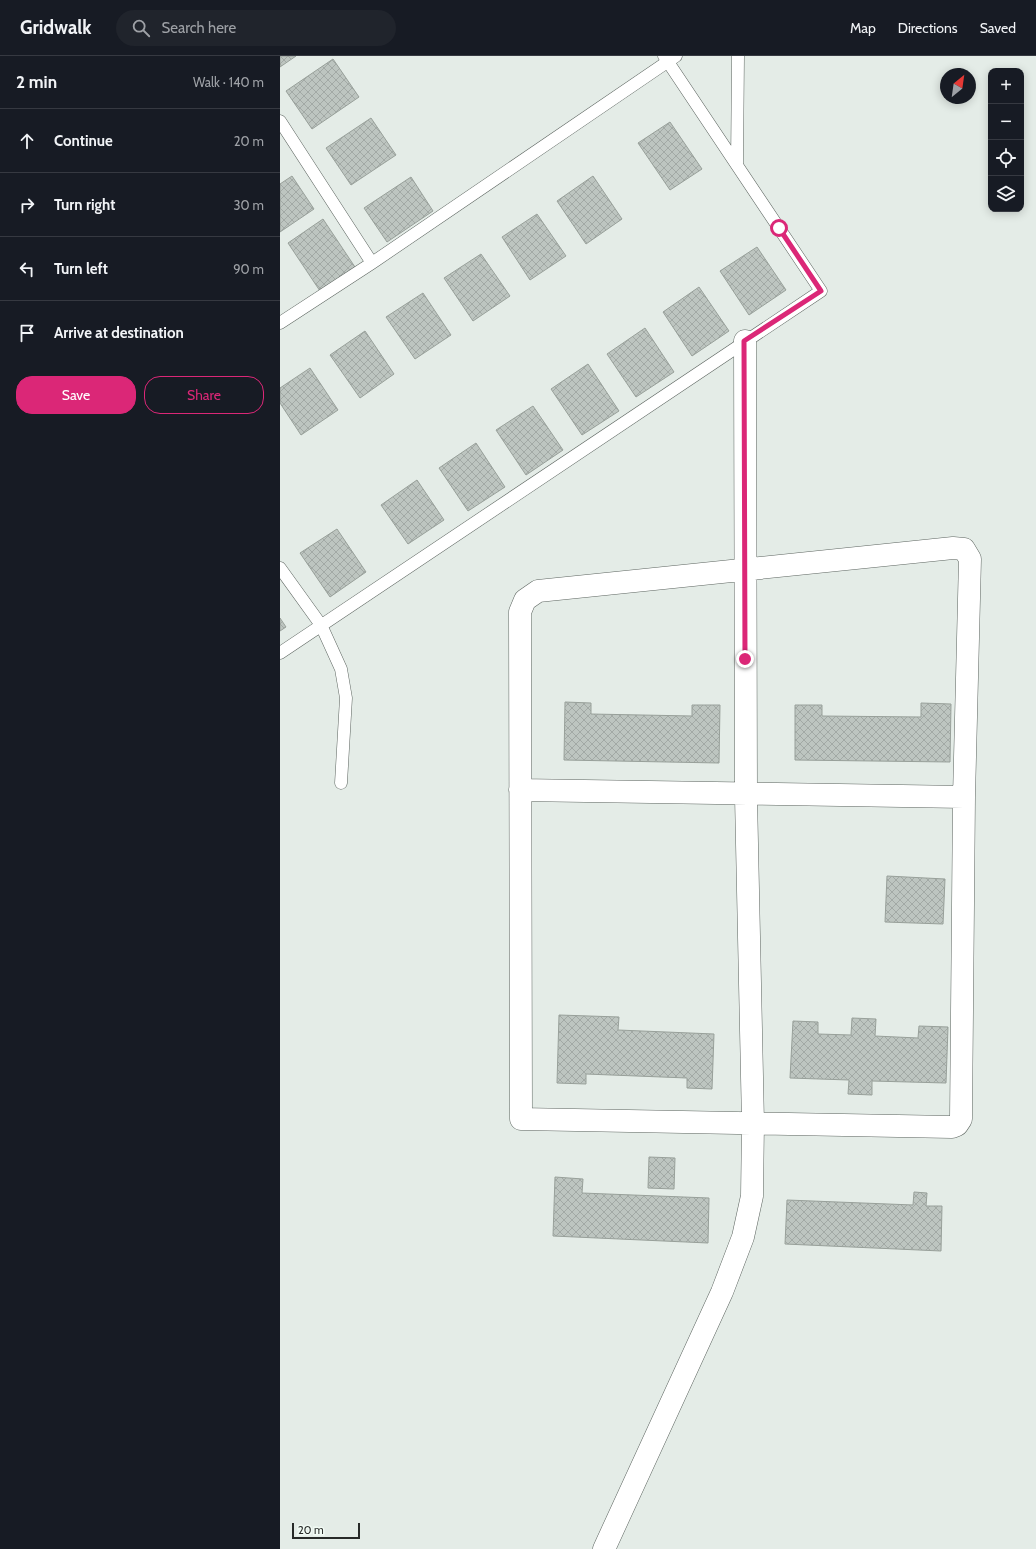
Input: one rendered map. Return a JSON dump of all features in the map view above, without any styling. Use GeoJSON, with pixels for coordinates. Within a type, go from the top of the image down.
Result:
{"type":"FeatureCollection","features":[{"type":"Feature","properties":{"kind":"street"},"geometry":{"type":"LineString","coordinates":[[604,1549],[722,1292],[743,1237],[752,1196],[753,1123],[746,794],[744,341]]}},
{"type":"Feature","properties":{"kind":"street"},"geometry":{"type":"LineString","coordinates":[[953,548],[964,549],[970,559],[964,797],[960,1119],[957,1124],[952,1127],[521,1119],[520,612],[525,600],[538,590],[745,569],[953,548]]}},
{"type":"Feature","properties":{"kind":"street"},"geometry":{"type":"LineString","coordinates":[[520,790],[964,797]]}},
{"type":"Feature","properties":{"kind":"lane"},"geometry":{"type":"LineString","coordinates":[[737,165],[738,56]]}},
{"type":"Feature","properties":{"kind":"lane"},"geometry":{"type":"LineString","coordinates":[[280,323],[372,263],[669,58],[737,165],[821,291],[280,652]]}},
{"type":"Feature","properties":{"kind":"lane"},"geometry":{"type":"LineString","coordinates":[[280,121],[372,263]]}},
{"type":"Feature","properties":{"kind":"lane"},"geometry":{"type":"LineString","coordinates":[[280,568],[321,625],[341,669],[346,698],[341,783]]}},
{"type":"Feature","properties":{"kind":"building"},"geometry":{"type":"Polygon","coordinates":[[[280,56],[296,56],[280,67],[280,56]]]}},
{"type":"Feature","properties":{"kind":"building"},"geometry":{"type":"Polygon","coordinates":[[[333,59],[359,97],[312,129],[286,91],[333,59]]]}},
{"type":"Feature","properties":{"kind":"building"},"geometry":{"type":"Polygon","coordinates":[[[371,118],[396,155],[351,185],[326,148],[371,118]]]}},
{"type":"Feature","properties":{"kind":"building"},"geometry":{"type":"Polygon","coordinates":[[[670,122],[702,169],[670,190],[638,143],[670,122]]]}},
{"type":"Feature","properties":{"kind":"building"},"geometry":{"type":"Polygon","coordinates":[[[292,176],[314,209],[280,232],[280,184],[292,176]]]}},
{"type":"Feature","properties":{"kind":"building"},"geometry":{"type":"Polygon","coordinates":[[[593,176],[622,219],[586,244],[557,201],[593,176]]]}},
{"type":"Feature","properties":{"kind":"building"},"geometry":{"type":"Polygon","coordinates":[[[411,177],[433,211],[387,242],[364,208],[411,177]]]}},
{"type":"Feature","properties":{"kind":"building"},"geometry":{"type":"Polygon","coordinates":[[[537,214],[566,256],[530,280],[502,237],[537,214]]]}},
{"type":"Feature","properties":{"kind":"building"},"geometry":{"type":"Polygon","coordinates":[[[323,219],[355,267],[320,291],[288,243],[323,219]]]}},
{"type":"Feature","properties":{"kind":"building"},"geometry":{"type":"Polygon","coordinates":[[[757,247],[786,290],[749,315],[720,271],[757,247]]]}},
{"type":"Feature","properties":{"kind":"building"},"geometry":{"type":"Polygon","coordinates":[[[481,254],[510,296],[473,321],[444,278],[481,254]]]}},
{"type":"Feature","properties":{"kind":"building"},"geometry":{"type":"Polygon","coordinates":[[[699,287],[729,331],[692,356],[663,312],[699,287]]]}},
{"type":"Feature","properties":{"kind":"building"},"geometry":{"type":"Polygon","coordinates":[[[423,293],[451,335],[415,359],[386,317],[423,293]]]}},
{"type":"Feature","properties":{"kind":"building"},"geometry":{"type":"Polygon","coordinates":[[[645,328],[674,372],[636,397],[607,354],[645,328]]]}},
{"type":"Feature","properties":{"kind":"building"},"geometry":{"type":"Polygon","coordinates":[[[365,331],[394,374],[360,398],[330,355],[365,331]]]}},
{"type":"Feature","properties":{"kind":"building"},"geometry":{"type":"Polygon","coordinates":[[[588,364],[619,411],[582,435],[551,389],[588,364]]]}},
{"type":"Feature","properties":{"kind":"building"},"geometry":{"type":"Polygon","coordinates":[[[310,368],[338,410],[301,435],[280,403],[280,388],[310,368]]]}},
{"type":"Feature","properties":{"kind":"building"},"geometry":{"type":"Polygon","coordinates":[[[533,406],[563,450],[526,475],[496,430],[533,406]]]}},
{"type":"Feature","properties":{"kind":"building"},"geometry":{"type":"Polygon","coordinates":[[[476,443],[505,487],[468,511],[439,468],[476,443]]]}},
{"type":"Feature","properties":{"kind":"building"},"geometry":{"type":"Polygon","coordinates":[[[417,480],[444,520],[408,544],[381,505],[417,480]]]}},
{"type":"Feature","properties":{"kind":"building"},"geometry":{"type":"Polygon","coordinates":[[[337,529],[366,572],[330,597],[300,553],[337,529]]]}},
{"type":"Feature","properties":{"kind":"building"},"geometry":{"type":"Polygon","coordinates":[[[280,618],[286,627],[280,631],[280,618]]]}},
{"type":"Feature","properties":{"kind":"building"},"geometry":{"type":"Polygon","coordinates":[[[565,702],[591,703],[591,714],[692,716],[692,705],[720,705],[719,763],[564,760],[565,702]]]}},
{"type":"Feature","properties":{"kind":"building"},"geometry":{"type":"Polygon","coordinates":[[[921,703],[951,704],[950,762],[795,760],[795,705],[822,705],[822,716],[921,717],[921,703]]]}},
{"type":"Feature","properties":{"kind":"building"},"geometry":{"type":"Polygon","coordinates":[[[887,876],[945,879],[943,924],[885,922],[887,876]]]}},
{"type":"Feature","properties":{"kind":"building"},"geometry":{"type":"Polygon","coordinates":[[[559,1015],[619,1017],[618,1030],[714,1034],[712,1089],[687,1088],[687,1078],[586,1074],[586,1084],[557,1083],[559,1015]]]}},
{"type":"Feature","properties":{"kind":"building"},"geometry":{"type":"Polygon","coordinates":[[[852,1018],[876,1019],[875,1036],[918,1038],[919,1026],[948,1027],[946,1083],[872,1081],[872,1095],[848,1094],[849,1080],[790,1078],[793,1021],[818,1022],[818,1034],[851,1035],[852,1018]]]}},
{"type":"Feature","properties":{"kind":"building"},"geometry":{"type":"Polygon","coordinates":[[[649,1157],[675,1158],[674,1189],[648,1188],[649,1157]]]}},
{"type":"Feature","properties":{"kind":"building"},"geometry":{"type":"Polygon","coordinates":[[[555,1177],[583,1179],[582,1193],[709,1198],[708,1243],[553,1236],[555,1177]]]}},
{"type":"Feature","properties":{"kind":"building"},"geometry":{"type":"Polygon","coordinates":[[[914,1192],[927,1193],[926,1206],[942,1206],[941,1251],[785,1244],[787,1200],[913,1205],[914,1192]]]}},
{"type":"Feature","properties":{"kind":"route"},"geometry":{"type":"LineString","coordinates":[[745,659],[744,341],[821,291],[779,228]]}}]}
